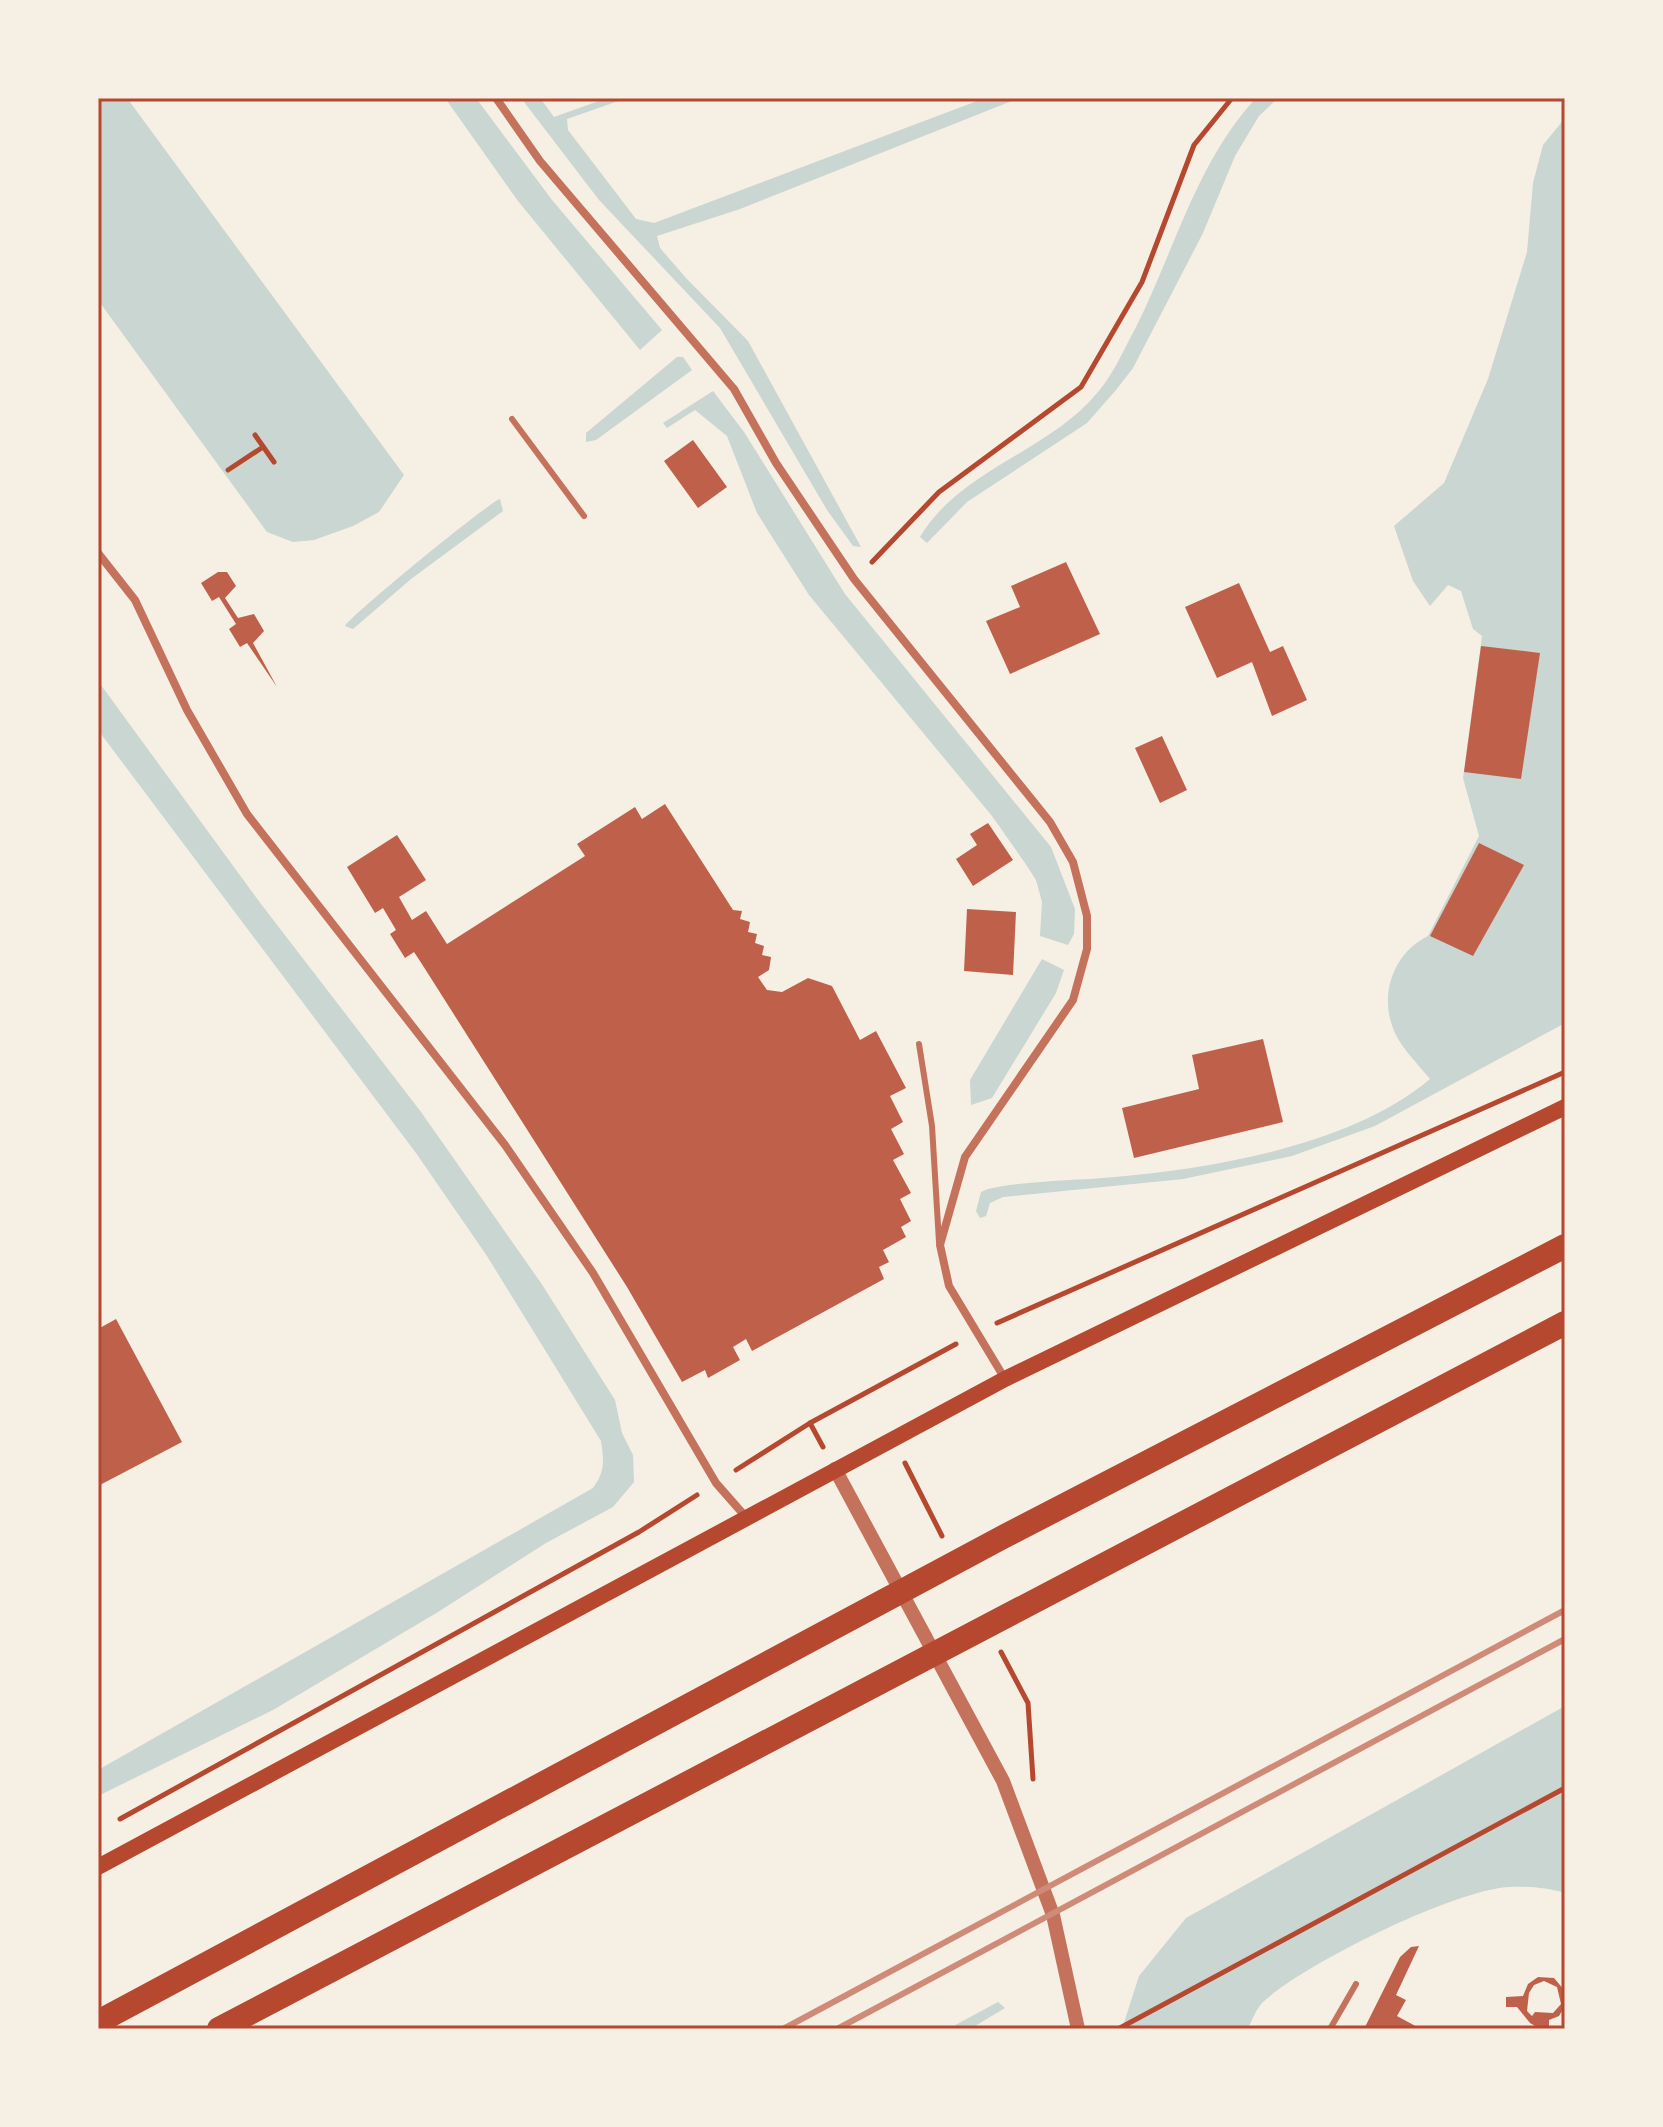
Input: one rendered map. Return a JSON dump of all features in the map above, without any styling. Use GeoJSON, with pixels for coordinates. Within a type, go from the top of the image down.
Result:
{"type":"FeatureCollection","features":[{"type":"Feature","properties":{"kind":"highway"},"geometry":{"type":"LineString","coordinates":[[98,2022],[1003,1537],[1564,1247]]}},
{"type":"Feature","properties":{"kind":"highway"},"geometry":{"type":"LineString","coordinates":[[219,2029],[1565,1323]]}},
{"type":"Feature","properties":{"kind":"main road"},"geometry":{"type":"LineString","coordinates":[[98,1867],[745,1516],[1005,1379],[1565,1107]]}},
{"type":"Feature","properties":{"kind":"street"},"geometry":{"type":"LineString","coordinates":[[496,98],[540,161],[734,389],[776,463],[854,579],[1050,822],[1073,862],[1087,916],[1087,949],[1073,1000],[965,1157],[940,1245],[949,1286],[1005,1379]]}},
{"type":"Feature","properties":{"kind":"street"},"geometry":{"type":"LineString","coordinates":[[98,553],[135,600],[187,710],[247,814],[505,1145],[593,1273],[716,1483],[745,1516]]}},
{"type":"Feature","properties":{"kind":"street"},"geometry":{"type":"LineString","coordinates":[[835,1469],[1003,1781],[1053,1915],[1078,2029]]}},
{"type":"Feature","properties":{"kind":"lane"},"geometry":{"type":"LineString","coordinates":[[512,419],[584,516]]}},
{"type":"Feature","properties":{"kind":"lane"},"geometry":{"type":"LineString","coordinates":[[919,1044],[932,1126],[940,1245]]}},
{"type":"Feature","properties":{"kind":"lane"},"geometry":{"type":"LineString","coordinates":[[1330,2029],[1356,1984]]}},
{"type":"Feature","properties":{"kind":"path"},"geometry":{"type":"LineString","coordinates":[[854,579],[939,492],[1081,387],[1142,282],[1194,145],[1232,98]]}},
{"type":"Feature","properties":{"kind":"path"},"geometry":{"type":"LineString","coordinates":[[255,435],[274,462]]}},
{"type":"Feature","properties":{"kind":"path"},"geometry":{"type":"LineString","coordinates":[[228,470],[263,447]]}},
{"type":"Feature","properties":{"kind":"path"},"geometry":{"type":"LineString","coordinates":[[112,1823],[639,1532],[810,1423],[977,1332],[1565,1072]]}},
{"type":"Feature","properties":{"kind":"path"},"geometry":{"type":"LineString","coordinates":[[1118,2029],[1565,1788]]}},
{"type":"Feature","properties":{"kind":"shaded area"},"geometry":{"type":"Polygon","coordinates":[[[98,98],[127,98],[404,475],[379,512],[353,526],[314,540],[293,542],[267,532],[98,300],[98,98]]]}},
{"type":"Feature","properties":{"kind":"shaded area"},"geometry":{"type":"Polygon","coordinates":[[[445,98],[476,98],[552,200],[662,330],[640,350],[518,201],[445,98]]]}},
{"type":"Feature","properties":{"kind":"shaded area"},"geometry":{"type":"Polygon","coordinates":[[[521,98],[540,98],[554,117],[607,98],[627,98],[567,119],[568,130],[636,219],[654,223],[985,98],[1019,98],[740,209],[657,236],[660,248],[686,278],[748,341],[861,547],[853,546],[827,510],[720,328],[599,200],[521,98]]]}},
{"type":"Feature","properties":{"kind":"shaded area"},"geometry":{"type":"Polygon","coordinates":[[[1256,98],[1278,98],[1259,116],[1235,156],[1203,233],[1133,368],[1087,423],[967,502],[927,543],[920,537],[937,514],[958,494],[1078,413],[1104,385],[1149,300],[1202,179],[1235,123],[1256,98]]]}},
{"type":"Feature","properties":{"kind":"shaded area"},"geometry":{"type":"Polygon","coordinates":[[[1565,118],[1565,1023],[1375,1126],[1292,1156],[1183,1179],[1003,1197],[990,1203],[986,1216],[980,1218],[976,1211],[981,1192],[988,1189],[1154,1173],[1281,1149],[1362,1121],[1398,1102],[1430,1079],[1395,1033],[1388,1005],[1389,991],[1398,964],[1406,953],[1428,936],[1479,836],[1463,778],[1482,636],[1473,629],[1461,591],[1448,585],[1430,606],[1413,581],[1394,526],[1444,483],[1488,379],[1527,252],[1533,183],[1543,145],[1565,118]]]}},
{"type":"Feature","properties":{"kind":"shaded area"},"geometry":{"type":"Polygon","coordinates":[[[677,357],[683,357],[692,370],[596,440],[586,442],[586,433],[677,357]]]}},
{"type":"Feature","properties":{"kind":"shaded area"},"geometry":{"type":"Polygon","coordinates":[[[713,391],[744,432],[845,594],[1051,847],[1075,909],[1074,934],[1068,945],[1040,936],[1042,902],[1036,880],[1025,863],[992,816],[809,595],[757,513],[727,436],[695,410],[667,428],[663,423],[713,391]]]}},
{"type":"Feature","properties":{"kind":"shaded area"},"geometry":{"type":"Polygon","coordinates":[[[500,499],[503,511],[411,579],[353,629],[345,626],[420,560],[500,499]]]}},
{"type":"Feature","properties":{"kind":"shaded area"},"geometry":{"type":"Polygon","coordinates":[[[98,681],[261,904],[421,1112],[541,1283],[615,1400],[622,1433],[633,1455],[634,1482],[613,1507],[546,1543],[438,1612],[273,1710],[98,1796],[98,1770],[593,1488],[600,1477],[603,1460],[601,1441],[487,1256],[416,1153],[98,730],[98,681]]]}},
{"type":"Feature","properties":{"kind":"shaded area"},"geometry":{"type":"Polygon","coordinates":[[[1042,959],[1064,970],[1056,993],[992,1098],[971,1105],[970,1080],[1042,959]]]}},
{"type":"Feature","properties":{"kind":"shaded area"},"geometry":{"type":"Polygon","coordinates":[[[1565,1706],[1565,1893],[1510,1887],[1454,1900],[1418,1914],[1345,1949],[1283,1986],[1261,2005],[1248,2029],[1122,2029],[1139,1976],[1186,1918],[1565,1706]]]}},
{"type":"Feature","properties":{"kind":"shaded area"},"geometry":{"type":"Polygon","coordinates":[[[998,2002],[1005,2008],[970,2029],[948,2029],[998,2002]]]}},
{"type":"Feature","properties":{"kind":"building"},"geometry":{"type":"Polygon","coordinates":[[[693,440],[727,487],[698,508],[664,461],[693,440]]]}},
{"type":"Feature","properties":{"kind":"building"},"geometry":{"type":"Polygon","coordinates":[[[1066,562],[1100,634],[1010,674],[986,621],[1020,607],[1011,586],[1066,562]]]}},
{"type":"Feature","properties":{"kind":"building"},"geometry":{"type":"Polygon","coordinates":[[[218,572],[227,572],[236,586],[225,598],[238,618],[254,614],[264,631],[253,643],[277,687],[247,643],[240,647],[229,629],[236,624],[219,597],[212,601],[201,583],[218,572]]]}},
{"type":"Feature","properties":{"kind":"building"},"geometry":{"type":"Polygon","coordinates":[[[1239,583],[1270,652],[1283,646],[1307,700],[1272,716],[1252,662],[1217,678],[1185,607],[1239,583]]]}},
{"type":"Feature","properties":{"kind":"building"},"geometry":{"type":"Polygon","coordinates":[[[1481,646],[1540,653],[1521,779],[1464,772],[1481,646]]]}},
{"type":"Feature","properties":{"kind":"building"},"geometry":{"type":"Polygon","coordinates":[[[1162,736],[1187,790],[1160,803],[1135,748],[1162,736]]]}},
{"type":"Feature","properties":{"kind":"building"},"geometry":{"type":"Polygon","coordinates":[[[665,804],[733,910],[742,911],[740,919],[750,922],[748,932],[757,934],[755,943],[764,946],[762,955],[771,957],[769,970],[758,977],[767,990],[782,992],[808,978],[832,986],[860,1040],[876,1031],[906,1088],[890,1096],[903,1122],[891,1129],[904,1154],[893,1160],[911,1193],[900,1199],[911,1221],[901,1227],[906,1237],[883,1250],[889,1262],[879,1267],[884,1279],[752,1351],[746,1339],[733,1347],[740,1360],[708,1378],[705,1370],[682,1382],[627,1287],[420,961],[414,952],[405,958],[390,934],[396,930],[383,908],[375,913],[347,867],[397,835],[426,880],[399,897],[412,920],[426,911],[447,944],[585,856],[577,844],[635,807],[642,819],[665,804]]]}},
{"type":"Feature","properties":{"kind":"building"},"geometry":{"type":"Polygon","coordinates":[[[988,823],[1013,860],[973,886],[956,859],[977,845],[970,834],[988,823]]]}},
{"type":"Feature","properties":{"kind":"building"},"geometry":{"type":"Polygon","coordinates":[[[1479,843],[1524,865],[1473,956],[1430,936],[1479,843]]]}},
{"type":"Feature","properties":{"kind":"building"},"geometry":{"type":"Polygon","coordinates":[[[967,909],[1016,912],[1013,975],[964,971],[967,909]]]}},
{"type":"Feature","properties":{"kind":"building"},"geometry":{"type":"Polygon","coordinates":[[[1263,1039],[1283,1122],[1134,1158],[1122,1108],[1199,1089],[1192,1055],[1263,1039]]]}},
{"type":"Feature","properties":{"kind":"building"},"geometry":{"type":"Polygon","coordinates":[[[116,1319],[182,1442],[98,1486],[98,1329],[116,1319]]]}},
{"type":"Feature","properties":{"kind":"building"},"geometry":{"type":"Polygon","coordinates":[[[1419,1946],[1396,1995],[1406,2000],[1397,2016],[1421,2029],[1364,2029],[1400,1957],[1411,1947],[1419,1946]]]}},
{"type":"Feature","properties":{"kind":"building"},"geometry":{"type":"Polygon","coordinates":[[[1538,1977],[1554,1978],[1565,1991],[1565,2006],[1559,2016],[1549,2020],[1549,2029],[1540,2029],[1530,2023],[1517,2007],[1506,2007],[1506,1997],[1523,1996],[1528,1984],[1538,1977]],[[1544,1981],[1534,1985],[1529,1993],[1527,2011],[1532,2016],[1535,2012],[1553,2013],[1561,2004],[1557,1987],[1544,1981]]]}},
{"type":"Feature","properties":{"kind":"railway"},"geometry":{"type":"LineString","coordinates":[[783,2029],[1565,1610]]}},
{"type":"Feature","properties":{"kind":"railway"},"geometry":{"type":"LineString","coordinates":[[837,2029],[1565,1639]]}}]}
